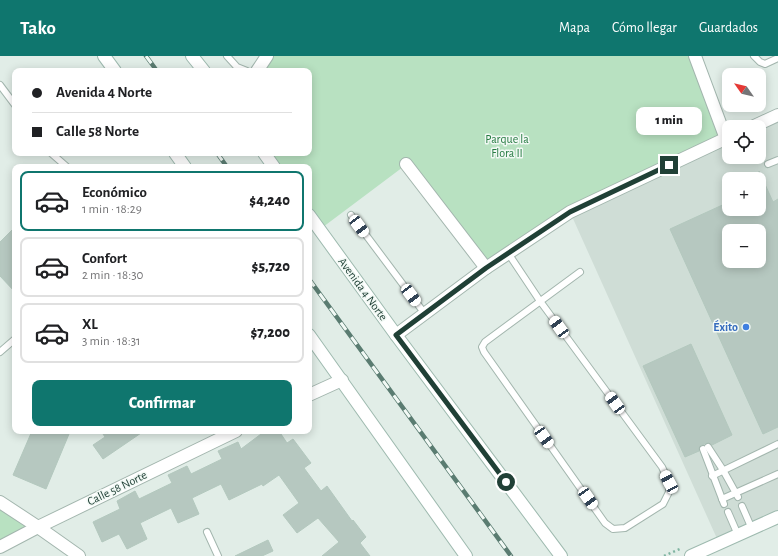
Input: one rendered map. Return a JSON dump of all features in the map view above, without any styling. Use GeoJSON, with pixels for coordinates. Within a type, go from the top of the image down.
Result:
{"type":"FeatureCollection","features":[{"type":"Feature","properties":{"kind":"street"},"geometry":{"type":"LineString","coordinates":[[104,56],[113,68]]}},
{"type":"Feature","properties":{"kind":"street"},"geometry":{"type":"LineString","coordinates":[[192,56],[202,68]]}},
{"type":"Feature","properties":{"kind":"street"},"geometry":{"type":"LineString","coordinates":[[259,68],[267,56]]}},
{"type":"Feature","properties":{"kind":"street"},"geometry":{"type":"LineString","coordinates":[[696,56],[722,123]]}},
{"type":"Feature","properties":{"kind":"street"},"geometry":{"type":"LineString","coordinates":[[766,121],[778,115]]}},
{"type":"Feature","properties":{"kind":"street"},"geometry":{"type":"LineString","coordinates":[[396,335],[486,268],[570,212],[722,141]]}},
{"type":"Feature","properties":{"kind":"street"},"geometry":{"type":"LineString","coordinates":[[406,164],[486,268]]}},
{"type":"Feature","properties":{"kind":"street","name":"Avenida 4 Norte"},"geometry":{"type":"LineString","coordinates":[[312,219],[396,335],[561,556]]}},
{"type":"Feature","properties":{"kind":"street"},"geometry":{"type":"LineString","coordinates":[[312,339],[466,556]]}},
{"type":"Feature","properties":{"kind":"street"},"geometry":{"type":"LineString","coordinates":[[312,395],[342,380]]}},
{"type":"Feature","properties":{"kind":"street","name":"Calle 58 Norte"},"geometry":{"type":"LineString","coordinates":[[0,547],[38,526],[230,434]]}},
{"type":"Feature","properties":{"kind":"street"},"geometry":{"type":"LineString","coordinates":[[0,502],[38,526],[79,556]]}},
{"type":"Feature","properties":{"kind":"street"},"geometry":{"type":"LineString","coordinates":[[691,556],[778,517]]}},
{"type":"Feature","properties":{"kind":"lane"},"geometry":{"type":"LineString","coordinates":[[227,56],[239,68]]}},
{"type":"Feature","properties":{"kind":"lane"},"geometry":{"type":"LineString","coordinates":[[754,56],[760,62],[765,64],[778,58]]}},
{"type":"Feature","properties":{"kind":"lane"},"geometry":{"type":"LineString","coordinates":[[0,85],[12,101]]}},
{"type":"Feature","properties":{"kind":"lane"},"geometry":{"type":"LineString","coordinates":[[54,156],[63,164]]}},
{"type":"Feature","properties":{"kind":"lane"},"geometry":{"type":"LineString","coordinates":[[768,164],[778,160]]}},
{"type":"Feature","properties":{"kind":"lane"},"geometry":{"type":"LineString","coordinates":[[351,215],[425,314]]}},
{"type":"Feature","properties":{"kind":"lane"},"geometry":{"type":"LineString","coordinates":[[508,253],[540,301],[662,467],[669,482],[669,492],[663,504],[625,528],[613,529],[605,522],[484,352],[482,347],[485,342],[540,301],[580,272]]}},
{"type":"Feature","properties":{"kind":"lane"},"geometry":{"type":"LineString","coordinates":[[0,352],[12,342]]}},
{"type":"Feature","properties":{"kind":"lane"},"geometry":{"type":"LineString","coordinates":[[712,476],[778,444]]}},
{"type":"Feature","properties":{"kind":"lane"},"geometry":{"type":"LineString","coordinates":[[737,495],[724,470],[705,448],[712,476],[723,501],[737,495],[778,474]]}},
{"type":"Feature","properties":{"kind":"lane"},"geometry":{"type":"LineString","coordinates":[[742,506],[752,529]]}},
{"type":"Feature","properties":{"kind":"lane"},"geometry":{"type":"LineString","coordinates":[[728,512],[738,535]]}},
{"type":"Feature","properties":{"kind":"lane"},"geometry":{"type":"LineString","coordinates":[[207,532],[218,556]]}},
{"type":"Feature","properties":{"kind":"shaded area"},"geometry":{"type":"Polygon","coordinates":[[[778,115],[778,517],[719,543],[570,212],[722,140],[722,164],[766,164],[766,123],[778,115]]]}},
{"type":"Feature","properties":{"kind":"green space","name":"Parque la Flora II"},"geometry":{"type":"Polygon","coordinates":[[[267,56],[695,56],[722,128],[722,141],[570,212],[486,268],[407,164],[319,230],[312,220],[312,164],[272,164],[266,156],[312,156],[312,68],[259,68],[267,56]]]}},
{"type":"Feature","properties":{"kind":"green space"},"geometry":{"type":"Polygon","coordinates":[[[0,502],[38,527],[0,547],[0,502]]]}},
{"type":"Feature","properties":{"kind":"building","name":"Éxito"},"geometry":{"type":"Polygon","coordinates":[[[766,186],[773,202],[778,199],[778,427],[763,434],[670,229],[722,205],[722,216],[766,216],[766,186]]]}},
{"type":"Feature","properties":{"kind":"building"},"geometry":{"type":"Polygon","coordinates":[[[12,230],[12,289],[0,276],[0,242],[12,230]]]}},
{"type":"Feature","properties":{"kind":"building"},"geometry":{"type":"Polygon","coordinates":[[[691,344],[732,435],[712,445],[708,443],[701,445],[699,451],[685,457],[643,366],[691,344]]]}},
{"type":"Feature","properties":{"kind":"building"},"geometry":{"type":"Polygon","coordinates":[[[31,434],[69,434],[46,489],[13,475],[31,434]]]}},
{"type":"Feature","properties":{"kind":"building"},"geometry":{"type":"Polygon","coordinates":[[[103,434],[140,434],[103,459],[93,445],[105,437],[103,434]]]}},
{"type":"Feature","properties":{"kind":"building"},"geometry":{"type":"Polygon","coordinates":[[[261,434],[281,434],[287,443],[293,439],[311,463],[304,468],[321,491],[327,486],[352,521],[353,520],[366,537],[360,543],[370,556],[322,556],[339,542],[318,518],[297,533],[283,515],[299,503],[279,475],[263,486],[262,484],[229,500],[221,484],[192,498],[199,514],[178,523],[171,508],[140,523],[147,539],[127,549],[119,534],[102,542],[93,522],[120,509],[117,501],[135,491],[139,499],[172,483],[168,475],[187,466],[191,474],[222,459],[218,451],[238,442],[241,449],[261,434]]]}},
{"type":"Feature","properties":{"kind":"building"},"geometry":{"type":"Polygon","coordinates":[[[268,540],[273,551],[262,556],[235,556],[268,540]]]}},
{"type":"Feature","properties":{"kind":"railway"},"geometry":{"type":"LineString","coordinates":[[146,56],[155,68]]}},
{"type":"Feature","properties":{"kind":"railway"},"geometry":{"type":"LineString","coordinates":[[219,156],[225,164]]}},
{"type":"Feature","properties":{"kind":"railway"},"geometry":{"type":"LineString","coordinates":[[312,283],[511,556]]}},
{"type":"Feature","properties":{"kind":"place","name":"Éxito"},"geometry":{"type":"Point","coordinates":[746,327]}},
{"type":"Feature","properties":{"kind":"route"},"geometry":{"type":"LineString","coordinates":[[506,482],[396,335],[486,268],[570,212],[669,165]]}}]}
